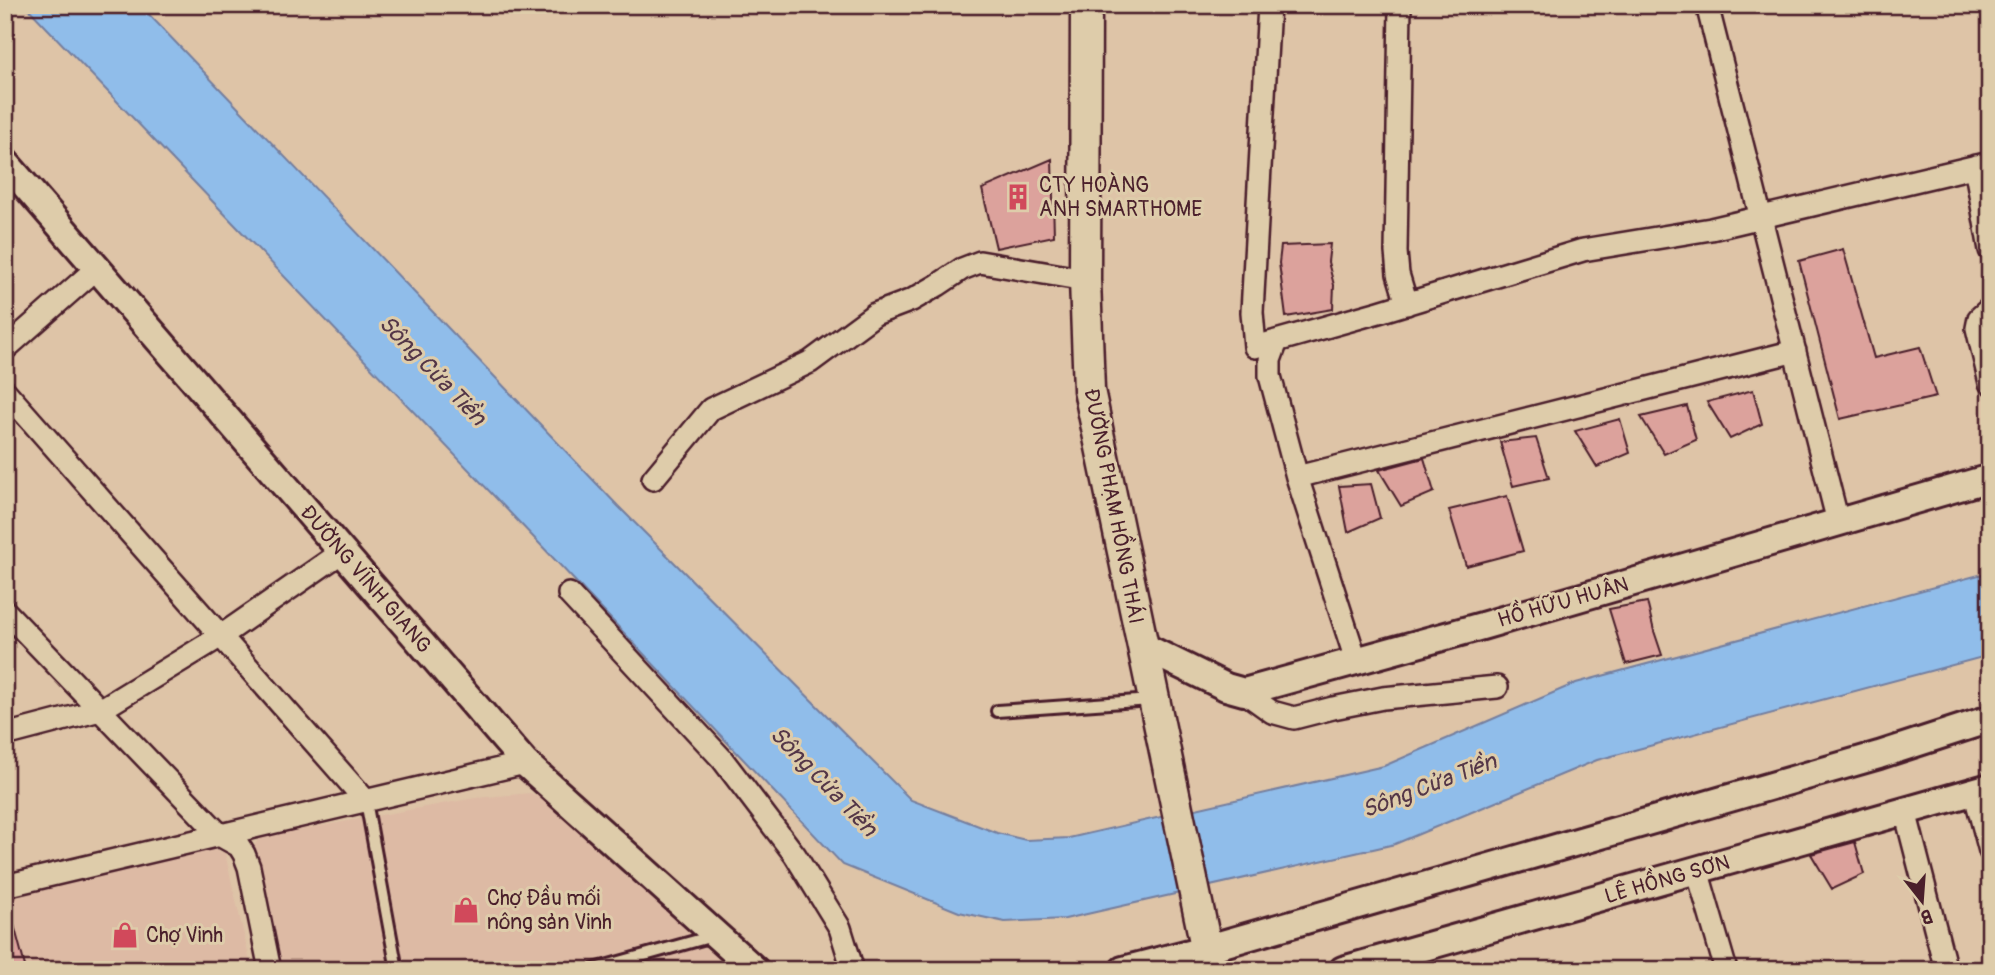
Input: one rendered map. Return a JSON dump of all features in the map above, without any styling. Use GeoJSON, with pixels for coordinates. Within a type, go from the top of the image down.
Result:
{"type":"FeatureCollection","features":[{"type":"Feature","properties":{"kind":"main road","name":"ĐƯỜNG PHẠM HỒNG THÁI"},"geometry":{"type":"LineString","coordinates":[[1086,5],[1085,280],[1089,390],[1208,960]]}},
{"type":"Feature","properties":{"kind":"street"},"geometry":{"type":"LineString","coordinates":[[1269,5],[1252,312],[1255,347],[1583,250],[1711,229],[1982,164],[1990,250]]}},
{"type":"Feature","properties":{"kind":"street"},"geometry":{"type":"LineString","coordinates":[[1400,5],[1396,252],[1398,274],[1407,304]]}},
{"type":"Feature","properties":{"kind":"street"},"geometry":{"type":"LineString","coordinates":[[1707,5],[1838,522]]}},
{"type":"Feature","properties":{"kind":"street","name":"ĐƯỜNG VĨNH GIANG"},"geometry":{"type":"LineString","coordinates":[[5,162],[525,764],[755,970]]}},
{"type":"Feature","properties":{"kind":"street"},"geometry":{"type":"LineString","coordinates":[[653,479],[712,409],[810,362],[875,314],[912,300],[961,269],[980,262],[1085,280]]}},
{"type":"Feature","properties":{"kind":"street"},"geometry":{"type":"LineString","coordinates":[[5,349],[97,268]]}},
{"type":"Feature","properties":{"kind":"street"},"geometry":{"type":"LineString","coordinates":[[1990,308],[1979,318],[1977,328],[1990,383]]}},
{"type":"Feature","properties":{"kind":"street"},"geometry":{"type":"LineString","coordinates":[[1277,341],[1270,360],[1270,376],[1297,477],[1356,660]]}},
{"type":"Feature","properties":{"kind":"street"},"geometry":{"type":"LineString","coordinates":[[1297,477],[1795,351]]}},
{"type":"Feature","properties":{"kind":"street"},"geometry":{"type":"LineString","coordinates":[[5,391],[366,801]]}},
{"type":"Feature","properties":{"kind":"street","name":"HỒ HỮU HUÂN"},"geometry":{"type":"LineString","coordinates":[[1244,692],[1482,626],[1990,478]]}},
{"type":"Feature","properties":{"kind":"street"},"geometry":{"type":"LineString","coordinates":[[5,735],[100,710],[221,636],[342,552]]}},
{"type":"Feature","properties":{"kind":"street"},"geometry":{"type":"LineString","coordinates":[[569,594],[730,769],[795,855],[840,928],[853,970]]}},
{"type":"Feature","properties":{"kind":"street"},"geometry":{"type":"LineString","coordinates":[[5,611],[221,836],[239,846],[249,867],[270,970]]}},
{"type":"Feature","properties":{"kind":"street"},"geometry":{"type":"LineString","coordinates":[[1142,646],[1226,687],[1244,692],[1272,712],[1294,718],[1382,698],[1497,687]]}},
{"type":"Feature","properties":{"kind":"street"},"geometry":{"type":"LineString","coordinates":[[1123,970],[1208,960],[1990,719]]}},
{"type":"Feature","properties":{"kind":"street"},"geometry":{"type":"LineString","coordinates":[[5,886],[525,764]]}},
{"type":"Feature","properties":{"kind":"street"},"geometry":{"type":"LineString","coordinates":[[1982,789],[1990,851]]}},
{"type":"Feature","properties":{"kind":"street","name":"LÊ HỒNG SƠN"},"geometry":{"type":"LineString","coordinates":[[1343,970],[1982,789]]}},
{"type":"Feature","properties":{"kind":"street"},"geometry":{"type":"LineString","coordinates":[[1905,811],[1946,970]]}},
{"type":"Feature","properties":{"kind":"street"},"geometry":{"type":"LineString","coordinates":[[1698,870],[1726,970]]}},
{"type":"Feature","properties":{"kind":"lane"},"geometry":{"type":"LineString","coordinates":[[997,711],[1154,700]]}},
{"type":"Feature","properties":{"kind":"lane"},"geometry":{"type":"LineString","coordinates":[[366,801],[397,970]]}},
{"type":"Feature","properties":{"kind":"lane"},"geometry":{"type":"LineString","coordinates":[[591,970],[715,935]]}},
{"type":"Feature","properties":{"kind":"shaded area","name":"Chợ Đầu mối nông sản Vinh"},"geometry":{"type":"Polygon","coordinates":[[[531,793],[541,798],[735,970],[278,970],[251,850],[260,837],[475,798],[531,793]]]}},
{"type":"Feature","properties":{"kind":"shaded area","name":"Chợ Vinh"},"geometry":{"type":"Polygon","coordinates":[[[209,848],[225,853],[252,970],[5,970],[5,900],[209,848]]]}},
{"type":"Feature","properties":{"kind":"water","name":"Sông Cửa Tiền"},"geometry":{"type":"Polygon","coordinates":[[[25,5],[140,5],[618,506],[911,800],[997,833],[1026,840],[1069,838],[1384,766],[1576,683],[1990,572],[1990,655],[1597,760],[1395,844],[1065,919],[1005,922],[959,912],[843,865],[25,5]]]}},
{"type":"Feature","properties":{"kind":"building","name":"CTY HOÀNG ANH SMARTHOME"},"geometry":{"type":"Polygon","coordinates":[[[1052,159],[1054,236],[996,248],[982,189],[1052,159]]]}},
{"type":"Feature","properties":{"kind":"building"},"geometry":{"type":"Polygon","coordinates":[[[1330,244],[1328,262],[1334,285],[1333,309],[1286,317],[1279,263],[1281,246],[1330,244]]]}},
{"type":"Feature","properties":{"kind":"building"},"geometry":{"type":"Polygon","coordinates":[[[1843,249],[1874,358],[1920,347],[1936,397],[1840,419],[1799,261],[1843,249]]]}},
{"type":"Feature","properties":{"kind":"building"},"geometry":{"type":"Polygon","coordinates":[[[1753,390],[1762,424],[1730,439],[1707,402],[1753,390]]]}},
{"type":"Feature","properties":{"kind":"building"},"geometry":{"type":"Polygon","coordinates":[[[1687,406],[1696,440],[1664,454],[1641,417],[1687,406]]]}},
{"type":"Feature","properties":{"kind":"building"},"geometry":{"type":"Polygon","coordinates":[[[1620,419],[1630,453],[1597,467],[1575,431],[1620,419]]]}},
{"type":"Feature","properties":{"kind":"building"},"geometry":{"type":"Polygon","coordinates":[[[1536,438],[1549,478],[1513,486],[1500,442],[1536,438]]]}},
{"type":"Feature","properties":{"kind":"building"},"geometry":{"type":"Polygon","coordinates":[[[1424,458],[1434,492],[1401,506],[1379,470],[1424,458]]]}},
{"type":"Feature","properties":{"kind":"building"},"geometry":{"type":"Polygon","coordinates":[[[1371,484],[1380,518],[1348,532],[1339,486],[1371,484]]]}},
{"type":"Feature","properties":{"kind":"building"},"geometry":{"type":"Polygon","coordinates":[[[1507,496],[1523,551],[1466,566],[1449,510],[1507,496]]]}},
{"type":"Feature","properties":{"kind":"building"},"geometry":{"type":"Polygon","coordinates":[[[1647,602],[1662,655],[1626,664],[1609,609],[1647,602]]]}},
{"type":"Feature","properties":{"kind":"building"},"geometry":{"type":"Polygon","coordinates":[[[1855,842],[1864,874],[1832,889],[1811,854],[1855,842]]]}},
{"type":"Feature","properties":{"kind":"building"},"geometry":{"type":"Polygon","coordinates":[[[5,910],[10,910],[26,970],[5,970],[5,910]]]}},
{"type":"Feature","properties":{"kind":"place","name":"CTY HOÀNG ANH SMARTHOME"},"geometry":{"type":"Point","coordinates":[1018,197]}},
{"type":"Feature","properties":{"kind":"place","name":"Chợ Đầu mối nông sản Vinh"},"geometry":{"type":"Point","coordinates":[466,910]}},
{"type":"Feature","properties":{"kind":"place","name":"Chợ Vinh"},"geometry":{"type":"Point","coordinates":[125,935]}}]}
